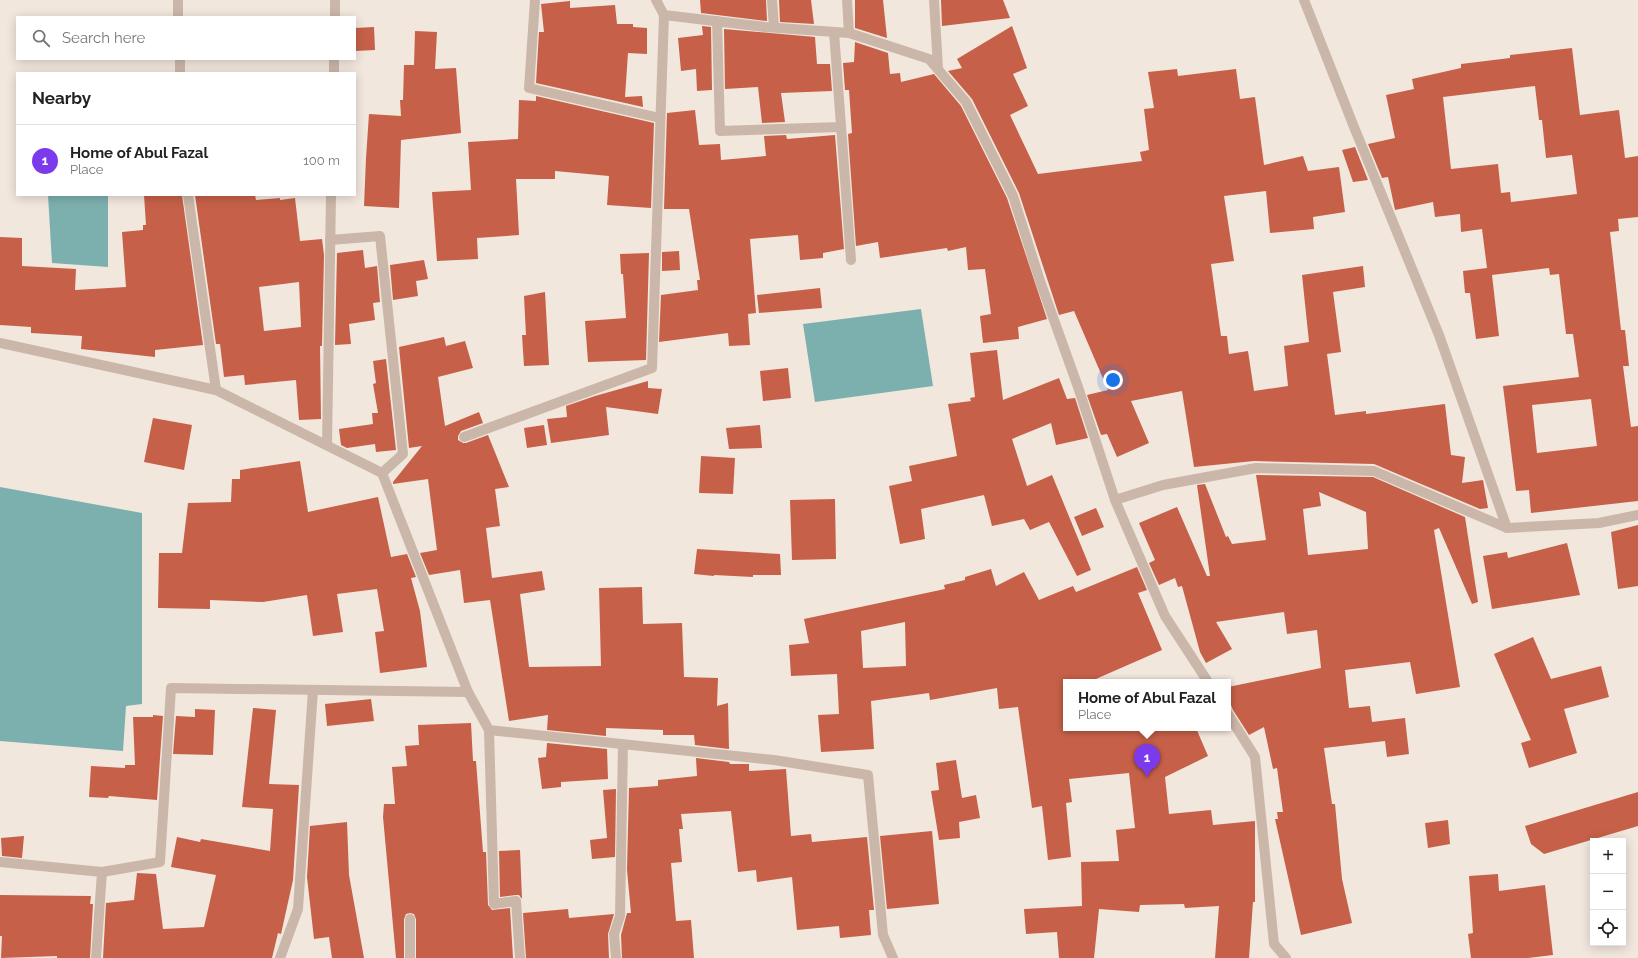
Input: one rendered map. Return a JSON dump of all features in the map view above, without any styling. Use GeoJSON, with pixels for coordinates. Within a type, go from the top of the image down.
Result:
{"type":"FeatureCollection","features":[{"type":"Feature","properties":{"kind":"street"},"geometry":{"type":"LineString","coordinates":[[178,0],[178,16]]}},
{"type":"Feature","properties":{"kind":"street"},"geometry":{"type":"LineString","coordinates":[[335,0],[335,16]]}},
{"type":"Feature","properties":{"kind":"street"},"geometry":{"type":"LineString","coordinates":[[535,0],[529,88],[660,118]]}},
{"type":"Feature","properties":{"kind":"street"},"geometry":{"type":"LineString","coordinates":[[464,437],[652,368],[664,15],[656,0]]}},
{"type":"Feature","properties":{"kind":"street"},"geometry":{"type":"LineString","coordinates":[[772,0],[774,27]]}},
{"type":"Feature","properties":{"kind":"street"},"geometry":{"type":"LineString","coordinates":[[847,0],[849,33]]}},
{"type":"Feature","properties":{"kind":"street"},"geometry":{"type":"LineString","coordinates":[[934,0],[938,69]]}},
{"type":"Feature","properties":{"kind":"street"},"geometry":{"type":"LineString","coordinates":[[1295,0],[1309,12]]}},
{"type":"Feature","properties":{"kind":"street"},"geometry":{"type":"LineString","coordinates":[[1304,0],[1439,335],[1507,528]]}},
{"type":"Feature","properties":{"kind":"street"},"geometry":{"type":"LineString","coordinates":[[664,15],[774,27],[849,33],[929,59],[966,102],[1013,196],[1040,281],[1078,387],[1115,500],[1166,616],[1206,679]]}},
{"type":"Feature","properties":{"kind":"street"},"geometry":{"type":"LineString","coordinates":[[717,21],[720,131],[841,127]]}},
{"type":"Feature","properties":{"kind":"street"},"geometry":{"type":"LineString","coordinates":[[834,32],[851,260]]}},
{"type":"Feature","properties":{"kind":"street"},"geometry":{"type":"LineString","coordinates":[[180,60],[180,72]]}},
{"type":"Feature","properties":{"kind":"street"},"geometry":{"type":"LineString","coordinates":[[334,60],[334,72]]}},
{"type":"Feature","properties":{"kind":"street"},"geometry":{"type":"LineString","coordinates":[[188,196],[216,390]]}},
{"type":"Feature","properties":{"kind":"street"},"geometry":{"type":"LineString","coordinates":[[327,445],[331,196]]}},
{"type":"Feature","properties":{"kind":"street"},"geometry":{"type":"LineString","coordinates":[[330,240],[380,236],[403,454],[382,473]]}},
{"type":"Feature","properties":{"kind":"street"},"geometry":{"type":"LineString","coordinates":[[0,343],[216,390],[382,473],[468,692],[489,730],[494,904],[516,901],[520,958]]}},
{"type":"Feature","properties":{"kind":"street"},"geometry":{"type":"LineString","coordinates":[[1115,500],[1163,485],[1256,468],[1374,471],[1507,528],[1599,523],[1638,515]]}},
{"type":"Feature","properties":{"kind":"street"},"geometry":{"type":"LineString","coordinates":[[0,862],[102,872],[160,862],[172,688],[468,692]]}},
{"type":"Feature","properties":{"kind":"street"},"geometry":{"type":"LineString","coordinates":[[280,958],[298,909],[313,690]]}},
{"type":"Feature","properties":{"kind":"street"},"geometry":{"type":"LineString","coordinates":[[1231,719],[1255,757],[1274,944],[1286,958]]}},
{"type":"Feature","properties":{"kind":"street"},"geometry":{"type":"LineString","coordinates":[[489,730],[774,760],[868,775],[883,935],[893,958]]}},
{"type":"Feature","properties":{"kind":"street"},"geometry":{"type":"LineString","coordinates":[[616,958],[614,934],[620,916],[623,744]]}},
{"type":"Feature","properties":{"kind":"street"},"geometry":{"type":"LineString","coordinates":[[96,958],[102,872]]}},
{"type":"Feature","properties":{"kind":"street"},"geometry":{"type":"LineString","coordinates":[[410,919],[410,958]]}},
{"type":"Feature","properties":{"kind":"water"},"geometry":{"type":"Polygon","coordinates":[[[48,196],[108,196],[108,267],[52,263],[48,196]]]}},
{"type":"Feature","properties":{"kind":"water"},"geometry":{"type":"Polygon","coordinates":[[[921,309],[933,386],[815,402],[803,324],[921,309]]]}},
{"type":"Feature","properties":{"kind":"water"},"geometry":{"type":"Polygon","coordinates":[[[0,487],[142,513],[142,704],[126,706],[123,751],[0,741],[0,487]]]}},
{"type":"Feature","properties":{"kind":"building"},"geometry":{"type":"Polygon","coordinates":[[[700,0],[766,0],[767,21],[701,13],[700,0]]]}},
{"type":"Feature","properties":{"kind":"building"},"geometry":{"type":"Polygon","coordinates":[[[779,0],[811,0],[814,24],[780,22],[779,0]]]}},
{"type":"Feature","properties":{"kind":"building"},"geometry":{"type":"Polygon","coordinates":[[[855,0],[883,0],[887,38],[855,28],[855,0]]]}},
{"type":"Feature","properties":{"kind":"building"},"geometry":{"type":"Polygon","coordinates":[[[941,0],[1003,0],[1010,18],[942,26],[941,0]]]}},
{"type":"Feature","properties":{"kind":"building"},"geometry":{"type":"Polygon","coordinates":[[[570,1],[570,8],[615,5],[617,24],[633,24],[633,27],[647,28],[647,54],[628,53],[625,97],[642,96],[643,107],[536,83],[539,32],[544,32],[541,4],[570,1]]]}},
{"type":"Feature","properties":{"kind":"building"},"geometry":{"type":"Polygon","coordinates":[[[702,26],[711,27],[712,90],[697,91],[696,69],[681,71],[678,38],[703,35],[702,26]]]}},
{"type":"Feature","properties":{"kind":"building"},"geometry":{"type":"Polygon","coordinates":[[[1012,26],[1027,68],[1013,74],[1028,106],[1010,115],[1038,174],[1142,161],[1140,152],[1149,150],[1144,109],[1154,108],[1148,72],[1177,69],[1178,76],[1236,69],[1240,99],[1255,97],[1264,165],[1303,156],[1308,171],[1339,167],[1345,212],[1313,217],[1314,229],[1270,233],[1266,191],[1224,196],[1234,261],[1211,264],[1221,336],[1227,336],[1229,354],[1248,351],[1254,391],[1288,386],[1284,346],[1309,342],[1302,275],[1363,266],[1365,287],[1333,292],[1341,352],[1327,354],[1335,415],[1366,411],[1366,414],[1445,404],[1451,455],[1465,457],[1462,483],[1483,480],[1488,508],[1480,509],[1374,464],[1254,461],[1194,467],[1182,391],[1131,401],[1149,443],[1117,457],[1107,434],[1101,435],[1087,395],[1108,390],[1074,311],[1059,315],[1019,193],[972,99],[948,71],[962,68],[957,59],[1012,26]]]}},
{"type":"Feature","properties":{"kind":"building"},"geometry":{"type":"Polygon","coordinates":[[[374,27],[375,50],[356,51],[356,28],[374,27]]]}},
{"type":"Feature","properties":{"kind":"building"},"geometry":{"type":"Polygon","coordinates":[[[724,29],[815,37],[817,64],[830,64],[832,91],[781,93],[785,122],[762,123],[758,87],[725,89],[724,29]]]}},
{"type":"Feature","properties":{"kind":"building"},"geometry":{"type":"Polygon","coordinates":[[[415,31],[437,32],[435,69],[456,68],[461,133],[401,140],[399,208],[364,206],[369,114],[401,116],[400,100],[403,100],[404,65],[414,65],[415,31]]]}},
{"type":"Feature","properties":{"kind":"building"},"geometry":{"type":"Polygon","coordinates":[[[855,42],[888,53],[890,74],[900,73],[901,82],[934,74],[961,106],[1007,198],[1047,319],[1018,327],[1019,339],[983,343],[980,316],[991,314],[985,269],[968,270],[966,247],[948,251],[947,248],[880,258],[878,242],[856,246],[848,134],[852,133],[849,90],[845,90],[843,63],[854,62],[855,42]]]}},
{"type":"Feature","properties":{"kind":"building"},"geometry":{"type":"Polygon","coordinates":[[[1572,48],[1580,115],[1619,110],[1625,158],[1638,156],[1638,217],[1618,219],[1619,231],[1610,232],[1621,330],[1625,330],[1629,366],[1623,366],[1631,427],[1638,426],[1638,501],[1531,513],[1529,490],[1516,491],[1503,386],[1579,377],[1573,334],[1566,334],[1559,274],[1550,275],[1549,268],[1492,275],[1499,336],[1476,339],[1470,293],[1465,293],[1463,271],[1487,268],[1482,229],[1461,232],[1460,214],[1435,217],[1433,202],[1395,210],[1388,177],[1382,178],[1368,144],[1395,138],[1386,95],[1414,89],[1412,79],[1461,68],[1461,64],[1510,58],[1510,55],[1572,48]],[[1535,86],[1443,97],[1451,169],[1498,164],[1501,193],[1510,192],[1511,202],[1577,194],[1572,155],[1546,158],[1542,120],[1539,120],[1535,86]],[[1591,399],[1532,405],[1537,453],[1597,446],[1591,399]]]}},
{"type":"Feature","properties":{"kind":"building"},"geometry":{"type":"Polygon","coordinates":[[[536,96],[654,123],[651,208],[607,205],[609,176],[555,171],[555,179],[516,179],[519,235],[477,238],[478,259],[437,261],[432,192],[471,190],[468,142],[518,139],[519,100],[536,101],[536,96]]]}},
{"type":"Feature","properties":{"kind":"building"},"geometry":{"type":"Polygon","coordinates":[[[695,110],[699,145],[720,144],[721,160],[766,156],[764,136],[786,135],[787,139],[835,135],[844,249],[823,253],[823,258],[800,260],[798,235],[750,239],[756,313],[748,314],[750,345],[729,346],[728,333],[659,342],[661,295],[698,290],[697,280],[700,280],[689,209],[664,209],[667,113],[695,110]]]}},
{"type":"Feature","properties":{"kind":"building"},"geometry":{"type":"Polygon","coordinates":[[[1355,147],[1368,180],[1353,182],[1342,150],[1355,147]]]}},
{"type":"Feature","properties":{"kind":"building"},"geometry":{"type":"Polygon","coordinates":[[[144,196],[182,196],[203,345],[155,350],[155,357],[81,349],[82,336],[31,333],[31,327],[0,325],[0,237],[22,238],[22,266],[76,269],[75,290],[126,287],[122,232],[143,230],[143,225],[146,225],[144,196]]]}},
{"type":"Feature","properties":{"kind":"building"},"geometry":{"type":"Polygon","coordinates":[[[195,196],[255,196],[256,200],[280,198],[280,200],[295,198],[300,241],[322,239],[324,255],[322,346],[320,346],[321,419],[299,420],[296,380],[245,385],[244,375],[224,377],[220,344],[216,344],[195,196]],[[299,282],[259,287],[264,331],[301,327],[299,282]]]}},
{"type":"Feature","properties":{"kind":"building"},"geometry":{"type":"Polygon","coordinates":[[[363,250],[365,268],[377,266],[380,302],[373,303],[375,320],[349,324],[351,344],[335,345],[337,253],[363,250]]]}},
{"type":"Feature","properties":{"kind":"building"},"geometry":{"type":"Polygon","coordinates":[[[679,251],[680,270],[662,271],[662,252],[679,251]]]}},
{"type":"Feature","properties":{"kind":"building"},"geometry":{"type":"Polygon","coordinates":[[[649,253],[646,360],[588,362],[585,321],[626,318],[620,254],[649,253]]]}},
{"type":"Feature","properties":{"kind":"building"},"geometry":{"type":"Polygon","coordinates":[[[424,260],[428,279],[416,281],[418,296],[393,300],[390,265],[424,260]]]}},
{"type":"Feature","properties":{"kind":"building"},"geometry":{"type":"Polygon","coordinates":[[[820,288],[822,308],[759,313],[757,295],[820,288]]]}},
{"type":"Feature","properties":{"kind":"building"},"geometry":{"type":"Polygon","coordinates":[[[545,292],[549,365],[524,366],[522,335],[526,335],[524,296],[545,292]]]}},
{"type":"Feature","properties":{"kind":"building"},"geometry":{"type":"Polygon","coordinates":[[[444,337],[446,346],[465,341],[473,368],[438,377],[445,426],[479,412],[483,423],[461,431],[458,436],[458,440],[466,443],[488,435],[509,487],[495,489],[500,526],[486,528],[492,578],[542,571],[545,590],[520,594],[529,667],[601,666],[599,588],[642,587],[643,624],[682,623],[684,677],[718,678],[717,706],[728,703],[729,749],[695,745],[694,735],[663,735],[663,730],[606,728],[606,736],[547,730],[548,715],[509,721],[490,600],[464,603],[460,570],[429,575],[420,553],[437,550],[428,479],[393,484],[393,482],[422,446],[409,448],[399,347],[444,337]]]}},
{"type":"Feature","properties":{"kind":"building"},"geometry":{"type":"Polygon","coordinates":[[[997,350],[1003,400],[1059,378],[1067,399],[1075,398],[1088,438],[1056,445],[1051,423],[1012,439],[1027,486],[1052,475],[1091,570],[1077,576],[1049,522],[1030,530],[1024,519],[992,526],[984,495],[921,509],[925,539],[900,544],[889,486],[912,481],[909,466],[957,456],[948,404],[971,401],[970,398],[975,397],[970,353],[997,350]]]}},
{"type":"Feature","properties":{"kind":"building"},"geometry":{"type":"Polygon","coordinates":[[[386,359],[396,450],[376,452],[375,444],[347,448],[341,445],[339,429],[373,424],[372,413],[378,413],[373,384],[376,383],[373,361],[386,359]]]}},
{"type":"Feature","properties":{"kind":"building"},"geometry":{"type":"Polygon","coordinates":[[[788,368],[791,398],[763,401],[760,371],[788,368]]]}},
{"type":"Feature","properties":{"kind":"building"},"geometry":{"type":"Polygon","coordinates":[[[648,381],[648,388],[662,389],[658,414],[606,407],[609,435],[551,443],[547,419],[567,417],[566,406],[648,381]]]}},
{"type":"Feature","properties":{"kind":"building"},"geometry":{"type":"Polygon","coordinates":[[[153,418],[192,425],[184,470],[144,462],[153,418]]]}},
{"type":"Feature","properties":{"kind":"building"},"geometry":{"type":"Polygon","coordinates":[[[544,425],[547,445],[527,448],[524,428],[544,425]]]}},
{"type":"Feature","properties":{"kind":"building"},"geometry":{"type":"Polygon","coordinates":[[[760,425],[762,448],[729,449],[726,428],[760,425]]]}},
{"type":"Feature","properties":{"kind":"building"},"geometry":{"type":"Polygon","coordinates":[[[701,456],[735,458],[733,494],[699,493],[701,456]]]}},
{"type":"Feature","properties":{"kind":"building"},"geometry":{"type":"Polygon","coordinates":[[[300,461],[308,512],[378,497],[391,557],[407,554],[416,577],[411,578],[420,611],[427,667],[380,673],[375,632],[384,631],[377,589],[337,594],[343,632],[313,636],[307,595],[263,602],[210,600],[210,609],[158,608],[159,553],[182,553],[188,503],[231,502],[232,479],[240,479],[240,470],[300,461]]]}},
{"type":"Feature","properties":{"kind":"building"},"geometry":{"type":"Polygon","coordinates":[[[1256,475],[1373,477],[1465,517],[1478,602],[1472,604],[1439,528],[1434,530],[1460,687],[1416,694],[1410,662],[1345,670],[1349,708],[1370,706],[1372,722],[1405,718],[1409,754],[1387,757],[1385,741],[1324,748],[1332,804],[1335,804],[1342,879],[1352,923],[1301,935],[1275,819],[1278,819],[1277,812],[1283,812],[1277,768],[1273,769],[1264,727],[1249,735],[1231,705],[1231,686],[1321,668],[1317,630],[1287,634],[1284,612],[1216,622],[1232,649],[1206,663],[1200,652],[1182,586],[1178,587],[1175,578],[1159,585],[1149,563],[1155,560],[1139,523],[1177,507],[1207,576],[1210,576],[1197,485],[1205,484],[1226,537],[1228,536],[1232,544],[1266,540],[1256,475]],[[1319,492],[1321,506],[1303,509],[1308,555],[1368,549],[1366,512],[1319,492]]]}},
{"type":"Feature","properties":{"kind":"building"},"geometry":{"type":"Polygon","coordinates":[[[835,499],[836,559],[792,560],[790,500],[835,499]]]}},
{"type":"Feature","properties":{"kind":"building"},"geometry":{"type":"Polygon","coordinates":[[[1096,508],[1104,527],[1082,536],[1074,517],[1096,508]]]}},
{"type":"Feature","properties":{"kind":"building"},"geometry":{"type":"Polygon","coordinates":[[[1638,525],[1638,586],[1618,589],[1611,532],[1638,525]]]}},
{"type":"Feature","properties":{"kind":"building"},"geometry":{"type":"Polygon","coordinates":[[[1567,543],[1580,595],[1492,609],[1483,556],[1507,552],[1508,558],[1567,543]]]}},
{"type":"Feature","properties":{"kind":"building"},"geometry":{"type":"Polygon","coordinates":[[[697,549],[780,554],[781,575],[753,575],[753,577],[694,574],[697,549]]]}},
{"type":"Feature","properties":{"kind":"building"},"geometry":{"type":"Polygon","coordinates":[[[1137,567],[1147,590],[1138,593],[1162,650],[1096,679],[1063,679],[1063,731],[1197,731],[1208,756],[1165,777],[1169,814],[1211,810],[1213,825],[1255,821],[1255,902],[1253,902],[1249,958],[1215,958],[1219,906],[1185,908],[1184,904],[1140,905],[1139,912],[1099,909],[1094,958],[1059,958],[1057,932],[1026,934],[1024,909],[1082,906],[1081,862],[1119,861],[1116,830],[1135,828],[1129,773],[1069,779],[1072,802],[1066,803],[1071,857],[1048,860],[1042,806],[1032,808],[1018,707],[999,709],[997,688],[930,700],[929,693],[871,701],[874,749],[821,752],[818,715],[839,714],[837,674],[791,676],[789,645],[809,643],[804,619],[945,589],[944,585],[965,580],[965,577],[991,569],[996,586],[1024,572],[1039,600],[1073,586],[1076,592],[1137,567]],[[905,622],[861,631],[863,668],[906,666],[905,622]]]}},
{"type":"Feature","properties":{"kind":"building"},"geometry":{"type":"Polygon","coordinates":[[[1533,637],[1551,679],[1601,666],[1609,697],[1564,709],[1577,753],[1529,768],[1521,743],[1531,740],[1494,654],[1533,637]]]}},
{"type":"Feature","properties":{"kind":"building"},"geometry":{"type":"Polygon","coordinates":[[[371,699],[374,721],[327,726],[325,704],[371,699]]]}},
{"type":"Feature","properties":{"kind":"building"},"geometry":{"type":"Polygon","coordinates":[[[253,708],[276,710],[269,784],[299,785],[293,880],[281,934],[278,933],[272,958],[103,958],[106,903],[134,900],[137,873],[156,874],[163,929],[204,927],[216,875],[171,867],[177,837],[200,842],[201,839],[270,851],[273,809],[242,807],[253,708]]]}},
{"type":"Feature","properties":{"kind":"building"},"geometry":{"type":"Polygon","coordinates":[[[195,709],[215,710],[213,755],[173,754],[176,716],[195,717],[195,709]]]}},
{"type":"Feature","properties":{"kind":"building"},"geometry":{"type":"Polygon","coordinates":[[[153,715],[163,716],[157,800],[109,796],[108,798],[89,797],[91,766],[125,768],[125,765],[135,765],[133,717],[153,717],[153,715]]]}},
{"type":"Feature","properties":{"kind":"building"},"geometry":{"type":"Polygon","coordinates":[[[471,723],[473,761],[476,761],[483,852],[486,852],[488,905],[492,910],[510,908],[513,958],[416,958],[416,919],[414,914],[410,913],[406,914],[404,919],[404,958],[396,958],[383,817],[384,804],[395,804],[392,767],[407,766],[405,746],[419,745],[418,725],[471,723]]]}},
{"type":"Feature","properties":{"kind":"building"},"geometry":{"type":"Polygon","coordinates":[[[547,743],[607,749],[608,779],[561,782],[561,787],[542,789],[538,758],[546,757],[547,743]]]}},
{"type":"Feature","properties":{"kind":"building"},"geometry":{"type":"Polygon","coordinates":[[[696,758],[729,762],[730,764],[749,764],[749,771],[786,769],[791,836],[811,834],[812,842],[867,837],[874,910],[869,910],[871,935],[840,938],[839,926],[797,930],[792,877],[757,882],[756,870],[738,872],[731,811],[681,814],[683,829],[679,829],[682,862],[671,863],[676,921],[691,920],[694,958],[622,958],[621,935],[627,913],[631,913],[627,870],[629,788],[658,786],[658,780],[697,776],[696,758]]]}},
{"type":"Feature","properties":{"kind":"building"},"geometry":{"type":"Polygon","coordinates":[[[956,760],[962,798],[976,795],[980,818],[959,822],[960,838],[939,840],[931,791],[939,790],[936,763],[956,760]]]}},
{"type":"Feature","properties":{"kind":"building"},"geometry":{"type":"Polygon","coordinates":[[[616,789],[615,857],[592,859],[590,840],[607,838],[603,790],[616,789]]]}},
{"type":"Feature","properties":{"kind":"building"},"geometry":{"type":"Polygon","coordinates":[[[1638,792],[1638,826],[1598,838],[1590,838],[1590,840],[1544,854],[1531,844],[1525,826],[1638,792]]]}},
{"type":"Feature","properties":{"kind":"building"},"geometry":{"type":"Polygon","coordinates":[[[1448,820],[1450,844],[1428,848],[1425,823],[1448,820]]]}},
{"type":"Feature","properties":{"kind":"building"},"geometry":{"type":"Polygon","coordinates":[[[347,822],[349,875],[364,958],[332,958],[329,937],[314,939],[307,877],[310,826],[347,822]]]}},
{"type":"Feature","properties":{"kind":"building"},"geometry":{"type":"Polygon","coordinates":[[[932,831],[939,904],[887,909],[880,836],[932,831]]]}},
{"type":"Feature","properties":{"kind":"building"},"geometry":{"type":"Polygon","coordinates":[[[24,836],[22,858],[2,856],[1,838],[24,836]]]}},
{"type":"Feature","properties":{"kind":"building"},"geometry":{"type":"Polygon","coordinates":[[[520,850],[522,899],[519,895],[500,897],[499,851],[520,850]]]}},
{"type":"Feature","properties":{"kind":"building"},"geometry":{"type":"Polygon","coordinates":[[[1498,874],[1499,891],[1545,885],[1553,955],[1528,958],[1471,958],[1468,934],[1473,933],[1469,876],[1498,874]]]}},
{"type":"Feature","properties":{"kind":"building"},"geometry":{"type":"Polygon","coordinates":[[[0,895],[91,896],[90,904],[93,904],[90,958],[57,958],[57,956],[1,958],[2,936],[0,936],[0,895]]]}},
{"type":"Feature","properties":{"kind":"building"},"geometry":{"type":"Polygon","coordinates":[[[568,909],[569,918],[614,914],[608,934],[609,958],[526,958],[523,913],[568,909]]]}},
{"type":"Feature","properties":{"kind":"place","name":"Home of Abul Fazal"},"geometry":{"type":"Point","coordinates":[1147,777]}}]}
